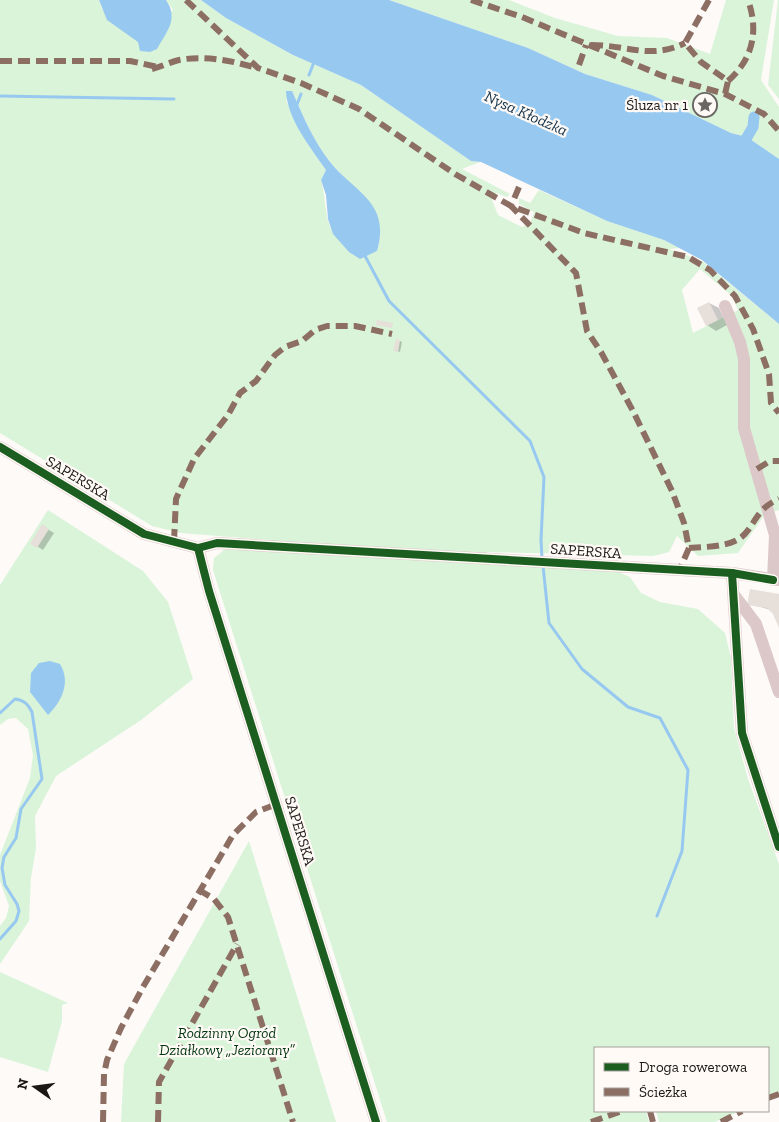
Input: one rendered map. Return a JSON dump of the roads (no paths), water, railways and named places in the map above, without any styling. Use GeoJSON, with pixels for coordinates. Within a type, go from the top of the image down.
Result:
{"type":"FeatureCollection","features":[{"type":"Feature","properties":{"kind":"street"},"geometry":{"type":"LineString","coordinates":[[725,306],[740,342],[744,359],[744,428],[775,536],[776,580]]}},
{"type":"Feature","properties":{"kind":"street","name":"SAPERSKA"},"geometry":{"type":"LineString","coordinates":[[0,447],[144,534],[198,548],[217,543],[732,573],[776,580]]}},
{"type":"Feature","properties":{"kind":"street","name":"SAPERSKA"},"geometry":{"type":"LineString","coordinates":[[198,548],[209,591],[376,1122]]}},
{"type":"Feature","properties":{"kind":"street"},"geometry":{"type":"LineString","coordinates":[[732,573],[742,734],[779,847]]}},
{"type":"Feature","properties":{"kind":"street"},"geometry":{"type":"LineString","coordinates":[[734,595],[756,624],[779,692]]}},
{"type":"Feature","properties":{"kind":"water"},"geometry":{"type":"Polygon","coordinates":[[[99,0],[166,0],[170,7],[172,19],[168,31],[157,49],[150,52],[140,51],[138,42],[107,20],[99,0]]]}},
{"type":"Feature","properties":{"kind":"water","name":"Nysa Kłodzka"},"geometry":{"type":"Polygon","coordinates":[[[201,0],[389,0],[528,48],[585,74],[652,95],[731,133],[747,137],[779,159],[779,324],[702,260],[664,240],[607,221],[481,162],[471,161],[361,85],[293,55],[226,18],[201,0]]]}},
{"type":"Feature","properties":{"kind":"water"},"geometry":{"type":"Polygon","coordinates":[[[286,91],[292,91],[313,136],[330,162],[360,191],[375,209],[379,221],[380,234],[377,251],[360,259],[349,252],[333,234],[328,219],[326,195],[321,180],[326,170],[295,122],[287,102],[286,91]]]}},
{"type":"Feature","properties":{"kind":"water"},"geometry":{"type":"Polygon","coordinates":[[[50,661],[60,664],[65,684],[61,697],[48,715],[30,692],[31,673],[39,663],[50,661]]]}},
{"type":"Feature","properties":{"kind":"waterway"},"geometry":{"type":"LineString","coordinates":[[309,75],[314,62]]}},
{"type":"Feature","properties":{"kind":"waterway"},"geometry":{"type":"LineString","coordinates":[[296,107],[301,94]]}},
{"type":"Feature","properties":{"kind":"waterway"},"geometry":{"type":"LineString","coordinates":[[0,96],[174,99]]}},
{"type":"Feature","properties":{"kind":"waterway"},"geometry":{"type":"LineString","coordinates":[[740,149],[753,127],[754,117]]}},
{"type":"Feature","properties":{"kind":"waterway"},"geometry":{"type":"LineString","coordinates":[[364,254],[389,301],[530,441],[544,477],[542,558]]}},
{"type":"Feature","properties":{"kind":"waterway"},"geometry":{"type":"LineString","coordinates":[[543,566],[549,623],[582,669],[628,707],[660,718],[688,770],[682,851],[657,916]]}},
{"type":"Feature","properties":{"kind":"waterway"},"geometry":{"type":"LineString","coordinates":[[0,713],[15,699],[23,701],[32,712],[42,779],[21,809],[16,838],[4,857],[2,868],[5,885],[17,904],[19,911],[16,921],[0,939]]}},
{"type":"Feature","properties":{"kind":"place","name":"Śluza nr 1"},"geometry":{"type":"Point","coordinates":[705,105]}},
{"type":"Feature","properties":{"kind":"park label","name":"Rodzinny Ogród Działkowy „Jeziorany”"},"geometry":{"type":"Point","coordinates":[227,1042]}}]}
